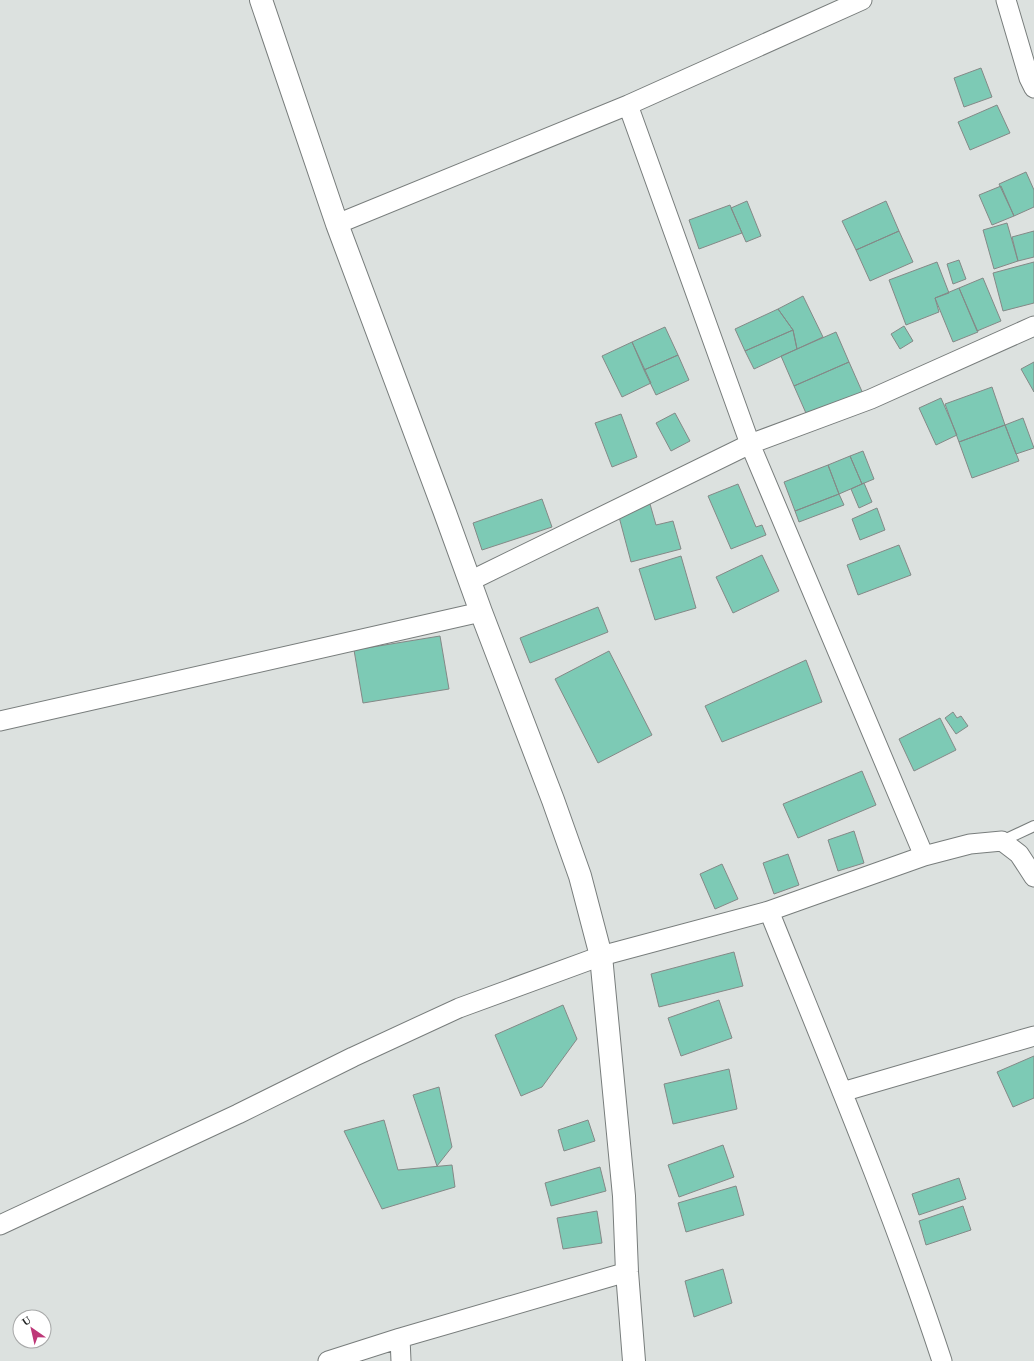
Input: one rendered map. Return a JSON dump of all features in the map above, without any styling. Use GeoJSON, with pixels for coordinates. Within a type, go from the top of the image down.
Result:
{"type":"FeatureCollection","features":[{"type":"Feature","properties":{"kind":"street"},"geometry":{"type":"LineString","coordinates":[[261,0],[338,224],[481,612],[553,800],[575,862],[601,956],[624,1196],[627,1272],[634,1361]]}},
{"type":"Feature","properties":{"kind":"street"},"geometry":{"type":"LineString","coordinates":[[338,224],[628,104],[862,0]]}},
{"type":"Feature","properties":{"kind":"street"},"geometry":{"type":"LineString","coordinates":[[1006,0],[1032,80]]}},
{"type":"Feature","properties":{"kind":"street"},"geometry":{"type":"LineString","coordinates":[[628,104],[750,444],[924,856]]}},
{"type":"Feature","properties":{"kind":"street"},"geometry":{"type":"LineString","coordinates":[[470,581],[750,444],[871,399],[1034,326]]}},
{"type":"Feature","properties":{"kind":"street"},"geometry":{"type":"LineString","coordinates":[[0,721],[481,612]]}},
{"type":"Feature","properties":{"kind":"street"},"geometry":{"type":"LineString","coordinates":[[0,1225],[238,1114],[353,1057],[459,1008],[601,956],[769,911],[924,856],[970,844],[1002,841],[1019,854],[1034,877]]}},
{"type":"Feature","properties":{"kind":"street"},"geometry":{"type":"LineString","coordinates":[[769,911],[842,1092],[924,1306],[942,1361]]}},
{"type":"Feature","properties":{"kind":"street"},"geometry":{"type":"LineString","coordinates":[[842,1092],[1034,1036]]}},
{"type":"Feature","properties":{"kind":"street"},"geometry":{"type":"LineString","coordinates":[[328,1361],[400,1338],[627,1272]]}},
{"type":"Feature","properties":{"kind":"street"},"geometry":{"type":"LineString","coordinates":[[400,1338],[401,1361]]}},
{"type":"Feature","properties":{"kind":"lane"},"geometry":{"type":"LineString","coordinates":[[1002,841],[1034,826]]}},
{"type":"Feature","properties":{"kind":"building"},"geometry":{"type":"Polygon","coordinates":[[[981,68],[992,97],[964,107],[954,78],[981,68]]]}},
{"type":"Feature","properties":{"kind":"building"},"geometry":{"type":"Polygon","coordinates":[[[997,105],[1010,133],[970,150],[958,122],[997,105]]]}},
{"type":"Feature","properties":{"kind":"building"},"geometry":{"type":"Polygon","coordinates":[[[1026,172],[1034,190],[1034,207],[1014,216],[999,184],[1026,172]]]}},
{"type":"Feature","properties":{"kind":"building"},"geometry":{"type":"Polygon","coordinates":[[[1001,186],[1014,216],[992,225],[979,195],[1001,186]]]}},
{"type":"Feature","properties":{"kind":"building"},"geometry":{"type":"Polygon","coordinates":[[[747,201],[761,236],[746,242],[731,208],[747,201]]]}},
{"type":"Feature","properties":{"kind":"building"},"geometry":{"type":"Polygon","coordinates":[[[886,201],[899,231],[856,250],[842,221],[886,201]]]}},
{"type":"Feature","properties":{"kind":"building"},"geometry":{"type":"Polygon","coordinates":[[[730,205],[742,233],[699,249],[689,220],[730,205]]]}},
{"type":"Feature","properties":{"kind":"building"},"geometry":{"type":"Polygon","coordinates":[[[1007,223],[1018,261],[994,269],[983,230],[1007,223]]]}},
{"type":"Feature","properties":{"kind":"building"},"geometry":{"type":"Polygon","coordinates":[[[899,231],[913,262],[870,281],[856,250],[899,231]]]}},
{"type":"Feature","properties":{"kind":"building"},"geometry":{"type":"Polygon","coordinates":[[[1034,231],[1034,257],[1018,261],[1012,237],[1034,231]]]}},
{"type":"Feature","properties":{"kind":"building"},"geometry":{"type":"Polygon","coordinates":[[[959,260],[966,279],[953,284],[947,264],[959,260]]]}},
{"type":"Feature","properties":{"kind":"building"},"geometry":{"type":"Polygon","coordinates":[[[937,262],[949,293],[935,298],[939,312],[906,325],[889,280],[937,262]]]}},
{"type":"Feature","properties":{"kind":"building"},"geometry":{"type":"Polygon","coordinates":[[[1034,262],[1034,303],[1003,311],[993,273],[1034,262]]]}},
{"type":"Feature","properties":{"kind":"building"},"geometry":{"type":"Polygon","coordinates":[[[983,278],[1001,321],[977,331],[959,288],[983,278]]]}},
{"type":"Feature","properties":{"kind":"building"},"geometry":{"type":"Polygon","coordinates":[[[959,288],[978,332],[953,342],[935,298],[959,288]]]}},
{"type":"Feature","properties":{"kind":"building"},"geometry":{"type":"Polygon","coordinates":[[[803,296],[823,337],[797,349],[793,330],[778,309],[803,296]]]}},
{"type":"Feature","properties":{"kind":"building"},"geometry":{"type":"Polygon","coordinates":[[[778,309],[793,330],[745,351],[735,329],[778,309]]]}},
{"type":"Feature","properties":{"kind":"building"},"geometry":{"type":"Polygon","coordinates":[[[904,326],[913,341],[900,349],[891,334],[904,326]]]}},
{"type":"Feature","properties":{"kind":"building"},"geometry":{"type":"Polygon","coordinates":[[[665,327],[678,355],[644,370],[632,342],[665,327]]]}},
{"type":"Feature","properties":{"kind":"building"},"geometry":{"type":"Polygon","coordinates":[[[793,330],[797,349],[754,369],[745,351],[793,330]]]}},
{"type":"Feature","properties":{"kind":"building"},"geometry":{"type":"Polygon","coordinates":[[[836,332],[849,362],[794,386],[781,356],[836,332]]]}},
{"type":"Feature","properties":{"kind":"building"},"geometry":{"type":"Polygon","coordinates":[[[632,342],[651,383],[622,397],[602,356],[632,342]]]}},
{"type":"Feature","properties":{"kind":"building"},"geometry":{"type":"Polygon","coordinates":[[[678,355],[689,380],[656,395],[644,370],[678,355]]]}},
{"type":"Feature","properties":{"kind":"building"},"geometry":{"type":"Polygon","coordinates":[[[849,362],[864,396],[809,420],[794,386],[849,362]]]}},
{"type":"Feature","properties":{"kind":"building"},"geometry":{"type":"Polygon","coordinates":[[[1034,362],[1034,392],[1021,369],[1034,362]]]}},
{"type":"Feature","properties":{"kind":"building"},"geometry":{"type":"Polygon","coordinates":[[[992,387],[1005,425],[959,442],[945,404],[992,387]]]}},
{"type":"Feature","properties":{"kind":"building"},"geometry":{"type":"Polygon","coordinates":[[[941,398],[957,435],[936,445],[919,408],[941,398]]]}},
{"type":"Feature","properties":{"kind":"building"},"geometry":{"type":"Polygon","coordinates":[[[675,413],[690,441],[671,451],[656,423],[675,413]]]}},
{"type":"Feature","properties":{"kind":"building"},"geometry":{"type":"Polygon","coordinates":[[[621,414],[637,457],[612,467],[595,423],[621,414]]]}},
{"type":"Feature","properties":{"kind":"building"},"geometry":{"type":"Polygon","coordinates":[[[1023,418],[1034,448],[1016,454],[1005,425],[1023,418]]]}},
{"type":"Feature","properties":{"kind":"building"},"geometry":{"type":"Polygon","coordinates":[[[1005,425],[1019,461],[972,478],[959,442],[1005,425]]]}},
{"type":"Feature","properties":{"kind":"building"},"geometry":{"type":"Polygon","coordinates":[[[863,451],[874,479],[862,484],[850,456],[863,451]]]}},
{"type":"Feature","properties":{"kind":"building"},"geometry":{"type":"Polygon","coordinates":[[[850,456],[862,484],[839,494],[828,465],[850,456]]]}},
{"type":"Feature","properties":{"kind":"building"},"geometry":{"type":"Polygon","coordinates":[[[828,465],[839,494],[795,511],[784,482],[828,465]]]}},
{"type":"Feature","properties":{"kind":"building"},"geometry":{"type":"Polygon","coordinates":[[[864,483],[872,502],[859,508],[851,489],[864,483]]]}},
{"type":"Feature","properties":{"kind":"building"},"geometry":{"type":"Polygon","coordinates":[[[738,484],[756,527],[762,525],[766,535],[731,549],[708,496],[738,484]]]}},
{"type":"Feature","properties":{"kind":"building"},"geometry":{"type":"Polygon","coordinates":[[[839,494],[844,505],[799,522],[795,511],[839,494]]]}},
{"type":"Feature","properties":{"kind":"building"},"geometry":{"type":"Polygon","coordinates":[[[542,499],[552,527],[482,550],[473,523],[542,499]]]}},
{"type":"Feature","properties":{"kind":"building"},"geometry":{"type":"Polygon","coordinates":[[[650,504],[656,525],[673,521],[681,549],[631,562],[618,513],[650,504]]]}},
{"type":"Feature","properties":{"kind":"building"},"geometry":{"type":"Polygon","coordinates":[[[877,508],[885,530],[860,540],[852,519],[877,508]]]}},
{"type":"Feature","properties":{"kind":"building"},"geometry":{"type":"Polygon","coordinates":[[[899,545],[911,575],[858,595],[847,565],[899,545]]]}},
{"type":"Feature","properties":{"kind":"building"},"geometry":{"type":"Polygon","coordinates":[[[762,555],[779,591],[733,613],[716,577],[762,555]]]}},
{"type":"Feature","properties":{"kind":"building"},"geometry":{"type":"Polygon","coordinates":[[[681,556],[696,608],[655,620],[639,569],[681,556]]]}},
{"type":"Feature","properties":{"kind":"building"},"geometry":{"type":"Polygon","coordinates":[[[598,607],[608,632],[530,663],[520,638],[598,607]]]}},
{"type":"Feature","properties":{"kind":"building"},"geometry":{"type":"Polygon","coordinates":[[[440,636],[449,689],[363,703],[354,650],[440,636]]]}},
{"type":"Feature","properties":{"kind":"building"},"geometry":{"type":"Polygon","coordinates":[[[609,651],[652,735],[598,763],[555,679],[609,651]]]}},
{"type":"Feature","properties":{"kind":"building"},"geometry":{"type":"Polygon","coordinates":[[[806,660],[822,702],[722,742],[705,706],[806,660]]]}},
{"type":"Feature","properties":{"kind":"building"},"geometry":{"type":"Polygon","coordinates":[[[953,712],[957,718],[961,716],[968,726],[956,734],[945,718],[953,712]]]}},
{"type":"Feature","properties":{"kind":"building"},"geometry":{"type":"Polygon","coordinates":[[[940,718],[956,750],[914,771],[899,739],[940,718]]]}},
{"type":"Feature","properties":{"kind":"building"},"geometry":{"type":"Polygon","coordinates":[[[862,771],[876,805],[798,838],[783,804],[862,771]]]}},
{"type":"Feature","properties":{"kind":"building"},"geometry":{"type":"Polygon","coordinates":[[[854,831],[864,863],[838,871],[828,840],[854,831]]]}},
{"type":"Feature","properties":{"kind":"building"},"geometry":{"type":"Polygon","coordinates":[[[788,854],[799,885],[774,894],[763,863],[788,854]]]}},
{"type":"Feature","properties":{"kind":"building"},"geometry":{"type":"Polygon","coordinates":[[[722,864],[738,899],[715,909],[700,874],[722,864]]]}},
{"type":"Feature","properties":{"kind":"building"},"geometry":{"type":"Polygon","coordinates":[[[734,952],[743,986],[659,1007],[651,974],[734,952]]]}},
{"type":"Feature","properties":{"kind":"building"},"geometry":{"type":"Polygon","coordinates":[[[719,1000],[732,1038],[681,1056],[668,1018],[719,1000]]]}},
{"type":"Feature","properties":{"kind":"building"},"geometry":{"type":"Polygon","coordinates":[[[563,1005],[577,1039],[542,1087],[521,1096],[495,1035],[563,1005]]]}},
{"type":"Feature","properties":{"kind":"building"},"geometry":{"type":"Polygon","coordinates":[[[1034,1056],[1034,1098],[1013,1107],[997,1072],[1034,1056]]]}},
{"type":"Feature","properties":{"kind":"building"},"geometry":{"type":"Polygon","coordinates":[[[729,1069],[737,1109],[673,1124],[664,1084],[729,1069]]]}},
{"type":"Feature","properties":{"kind":"building"},"geometry":{"type":"Polygon","coordinates":[[[439,1087],[452,1147],[437,1166],[413,1095],[439,1087]]]}},
{"type":"Feature","properties":{"kind":"building"},"geometry":{"type":"Polygon","coordinates":[[[384,1120],[398,1170],[452,1165],[455,1187],[382,1209],[344,1131],[384,1120]]]}},
{"type":"Feature","properties":{"kind":"building"},"geometry":{"type":"Polygon","coordinates":[[[588,1120],[595,1141],[564,1151],[558,1130],[588,1120]]]}},
{"type":"Feature","properties":{"kind":"building"},"geometry":{"type":"Polygon","coordinates":[[[723,1145],[734,1177],[679,1197],[668,1165],[723,1145]]]}},
{"type":"Feature","properties":{"kind":"building"},"geometry":{"type":"Polygon","coordinates":[[[600,1167],[606,1191],[551,1206],[545,1183],[600,1167]]]}},
{"type":"Feature","properties":{"kind":"building"},"geometry":{"type":"Polygon","coordinates":[[[959,1178],[966,1199],[919,1215],[912,1194],[959,1178]]]}},
{"type":"Feature","properties":{"kind":"building"},"geometry":{"type":"Polygon","coordinates":[[[736,1186],[744,1215],[686,1232],[678,1203],[736,1186]]]}},
{"type":"Feature","properties":{"kind":"building"},"geometry":{"type":"Polygon","coordinates":[[[963,1206],[971,1230],[926,1245],[919,1221],[963,1206]]]}},
{"type":"Feature","properties":{"kind":"building"},"geometry":{"type":"Polygon","coordinates":[[[597,1211],[602,1243],[563,1249],[557,1218],[597,1211]]]}},
{"type":"Feature","properties":{"kind":"building"},"geometry":{"type":"Polygon","coordinates":[[[723,1269],[732,1303],[694,1317],[685,1281],[723,1269]]]}}]}
